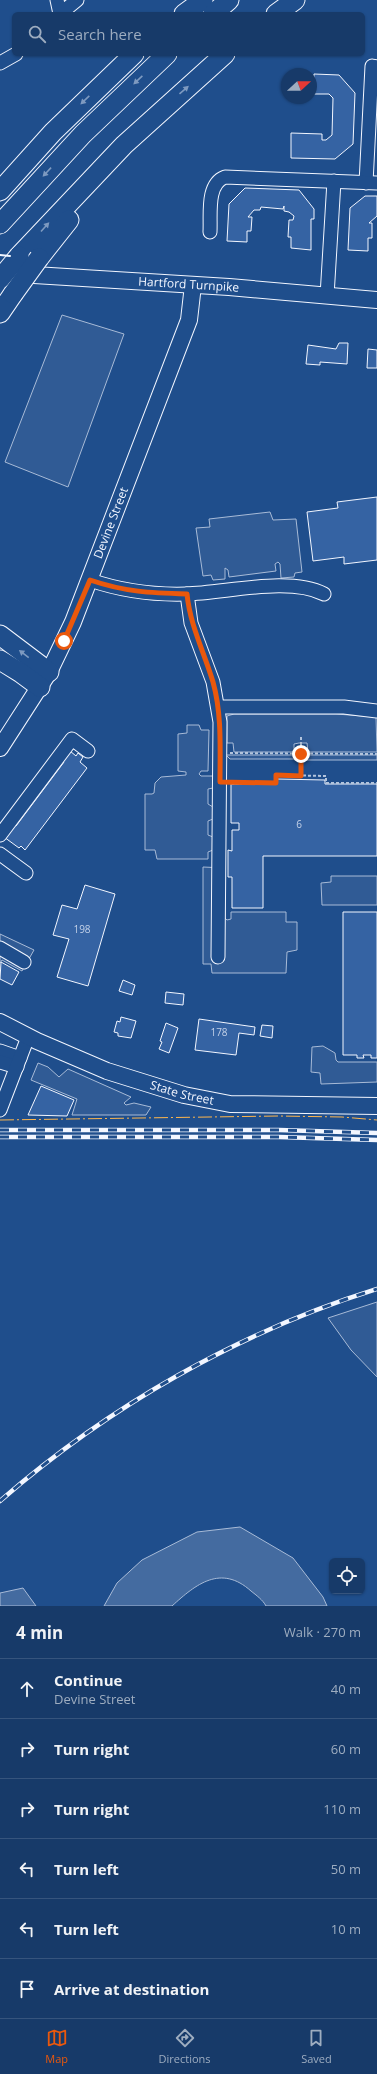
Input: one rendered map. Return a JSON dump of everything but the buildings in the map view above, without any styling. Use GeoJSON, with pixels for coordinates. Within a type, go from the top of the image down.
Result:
{"type":"FeatureCollection","features":[{"type":"Feature","properties":{"kind":"highway"},"geometry":{"type":"LineString","coordinates":[[187,12],[203,0]]}},
{"type":"Feature","properties":{"kind":"highway"},"geometry":{"type":"LineString","coordinates":[[215,12],[229,0]]}},
{"type":"Feature","properties":{"kind":"highway"},"geometry":{"type":"LineString","coordinates":[[279,12],[295,0]]}},
{"type":"Feature","properties":{"kind":"highway"},"geometry":{"type":"LineString","coordinates":[[0,191],[53,132],[132,56]]}},
{"type":"Feature","properties":{"kind":"highway"},"geometry":{"type":"LineString","coordinates":[[0,224],[83,134],[165,56]]}},
{"type":"Feature","properties":{"kind":"highway"},"geometry":{"type":"LineString","coordinates":[[0,279],[19,256],[124,145],[223,56]]}},
{"type":"Feature","properties":{"kind":"highway"},"geometry":{"type":"LineString","coordinates":[[0,313],[39,258],[109,173],[118,159],[124,145]]}},
{"type":"Feature","properties":{"kind":"highway"},"geometry":{"type":"LineString","coordinates":[[0,635],[44,679]]}},
{"type":"Feature","properties":{"kind":"highway"},"geometry":{"type":"LineString","coordinates":[[0,660],[21,672],[44,679]]}},
{"type":"Feature","properties":{"kind":"main road","name":"Hartford Turnpike"},"geometry":{"type":"LineString","coordinates":[[0,272],[229,287],[377,300]]}},
{"type":"Feature","properties":{"kind":"main road","name":"Devine Street"},"geometry":{"type":"LineString","coordinates":[[0,748],[44,679],[73,622],[189,320],[193,285]]}},
{"type":"Feature","properties":{"kind":"main road","name":"State Street"},"geometry":{"type":"LineString","coordinates":[[0,1022],[75,1058],[133,1080],[184,1095],[230,1104],[377,1106]]}},
{"type":"Feature","properties":{"kind":"street"},"geometry":{"type":"LineString","coordinates":[[57,0],[60,12]]}},
{"type":"Feature","properties":{"kind":"street"},"geometry":{"type":"LineString","coordinates":[[62,12],[77,0]]}},
{"type":"Feature","properties":{"kind":"street"},"geometry":{"type":"LineString","coordinates":[[0,63],[12,56]]}},
{"type":"Feature","properties":{"kind":"street"},"geometry":{"type":"LineString","coordinates":[[210,232],[212,191],[221,178],[243,177],[372,183],[372,66],[377,67]]}},
{"type":"Feature","properties":{"kind":"street"},"geometry":{"type":"LineString","coordinates":[[327,296],[334,181]]}},
{"type":"Feature","properties":{"kind":"street"},"geometry":{"type":"LineString","coordinates":[[90,580],[110,587],[136,592],[187,594],[220,590],[288,586],[313,588],[324,594]]}},
{"type":"Feature","properties":{"kind":"street"},"geometry":{"type":"LineString","coordinates":[[187,594],[191,623],[213,682],[218,707],[220,782],[218,957]]}},
{"type":"Feature","properties":{"kind":"street"},"geometry":{"type":"LineString","coordinates":[[218,707],[344,707],[377,710]]}},
{"type":"Feature","properties":{"kind":"street"},"geometry":{"type":"LineString","coordinates":[[0,835],[72,739],[88,751]]}},
{"type":"Feature","properties":{"kind":"street"},"geometry":{"type":"LineString","coordinates":[[0,854],[26,873]]}},
{"type":"Feature","properties":{"kind":"street"},"geometry":{"type":"LineString","coordinates":[[0,948],[24,962]]}},
{"type":"Feature","properties":{"kind":"street"},"geometry":{"type":"LineString","coordinates":[[0,1110],[5,1085],[18,1063],[28,1036]]}},
{"type":"Feature","properties":{"kind":"street"},"geometry":{"type":"LineString","coordinates":[[0,1051],[18,1063]]}},
{"type":"Feature","properties":{"kind":"street"},"geometry":{"type":"LineString","coordinates":[[0,1062],[18,1063]]}},
{"type":"Feature","properties":{"kind":"path"},"geometry":{"type":"LineString","coordinates":[[301,736],[301,776]]}},
{"type":"Feature","properties":{"kind":"path"},"geometry":{"type":"LineString","coordinates":[[220,782],[276,783],[276,775],[326,776],[326,783],[377,783]]}},
{"type":"Feature","properties":{"kind":"shaded area"},"geometry":{"type":"Polygon","coordinates":[[[62,315],[124,334],[68,487],[5,462],[62,315]]]}},
{"type":"Feature","properties":{"kind":"shaded area"},"geometry":{"type":"Polygon","coordinates":[[[270,512],[273,520],[296,519],[302,572],[295,573],[294,577],[281,578],[280,564],[278,562],[275,564],[276,571],[229,577],[228,570],[225,568],[225,579],[213,580],[211,575],[203,576],[196,528],[210,527],[209,519],[270,512]]]}},
{"type":"Feature","properties":{"kind":"shaded area"},"geometry":{"type":"Polygon","coordinates":[[[234,714],[336,714],[376,717],[377,752],[308,752],[307,743],[299,743],[294,744],[294,752],[234,752],[233,743],[227,743],[227,716],[234,714]]]}},
{"type":"Feature","properties":{"kind":"shaded area"},"geometry":{"type":"Polygon","coordinates":[[[187,725],[199,725],[201,730],[209,730],[208,771],[201,771],[199,774],[201,776],[213,776],[213,788],[208,789],[208,804],[213,807],[213,819],[208,821],[208,835],[213,837],[213,850],[208,852],[208,859],[157,859],[155,850],[145,850],[145,794],[154,793],[155,783],[161,777],[186,775],[186,772],[178,771],[178,734],[187,733],[187,725]]]}},
{"type":"Feature","properties":{"kind":"shaded area"},"geometry":{"type":"Polygon","coordinates":[[[226,755],[299,755],[299,759],[230,759],[226,755]]]}},
{"type":"Feature","properties":{"kind":"shaded area"},"geometry":{"type":"Polygon","coordinates":[[[303,755],[377,755],[377,760],[303,760],[303,755]]]}},
{"type":"Feature","properties":{"kind":"shaded area"},"geometry":{"type":"Polygon","coordinates":[[[203,867],[225,868],[225,918],[227,920],[231,919],[231,912],[286,912],[286,922],[297,922],[297,950],[287,952],[286,973],[212,973],[211,964],[203,964],[203,867]]]}},
{"type":"Feature","properties":{"kind":"shaded area"},"geometry":{"type":"Polygon","coordinates":[[[331,876],[377,876],[377,905],[322,905],[321,883],[331,882],[331,876]]]}},
{"type":"Feature","properties":{"kind":"shaded area"},"geometry":{"type":"Polygon","coordinates":[[[0,934],[34,950],[22,971],[2,960],[0,963],[0,934]]]}},
{"type":"Feature","properties":{"kind":"shaded area"},"geometry":{"type":"Polygon","coordinates":[[[323,1046],[335,1053],[336,1060],[338,1062],[377,1062],[377,1082],[321,1084],[320,1073],[311,1072],[312,1047],[323,1046]]]}},
{"type":"Feature","properties":{"kind":"shaded area"},"geometry":{"type":"Polygon","coordinates":[[[38,1063],[48,1067],[59,1077],[68,1069],[131,1097],[124,1103],[126,1105],[134,1103],[151,1107],[146,1115],[72,1115],[77,1099],[31,1080],[38,1063]]]}},
{"type":"Feature","properties":{"kind":"shaded area"},"geometry":{"type":"Polygon","coordinates":[[[377,1302],[377,1377],[351,1350],[328,1318],[377,1302]]]}},
{"type":"Feature","properties":{"kind":"shaded area"},"geometry":{"type":"Polygon","coordinates":[[[240,1527],[293,1558],[323,1597],[327,1606],[266,1606],[259,1598],[240,1583],[229,1579],[219,1578],[200,1584],[172,1606],[104,1606],[117,1583],[142,1560],[197,1532],[240,1527]]]}},
{"type":"Feature","properties":{"kind":"shaded area"},"geometry":{"type":"Polygon","coordinates":[[[23,1588],[36,1606],[0,1606],[0,1593],[23,1588]]]}},
{"type":"Feature","properties":{"kind":"railway"},"geometry":{"type":"LineString","coordinates":[[0,1130],[279,1130],[377,1133]]}},
{"type":"Feature","properties":{"kind":"railway"},"geometry":{"type":"LineString","coordinates":[[0,1137],[279,1137],[377,1140]]}},
{"type":"Feature","properties":{"kind":"railway"},"geometry":{"type":"LineString","coordinates":[[0,1501],[42,1466],[85,1434],[178,1376],[226,1350],[275,1327],[377,1289]]}},
{"type":"Feature","properties":{"kind":"wall"},"geometry":{"type":"LineString","coordinates":[[0,255],[10,256]]}},
{"type":"Feature","properties":{"kind":"power"},"geometry":{"type":"LineString","coordinates":[[0,1120],[279,1116],[342,1117],[377,1120]]}},
{"type":"Feature","properties":{"kind":"route"},"geometry":{"type":"LineString","coordinates":[[64,641],[90,580],[110,587],[136,592],[187,594],[191,623],[213,682],[218,707],[220,722],[220,782],[227,784],[276,783],[276,775],[301,776],[301,754]]}}]}
